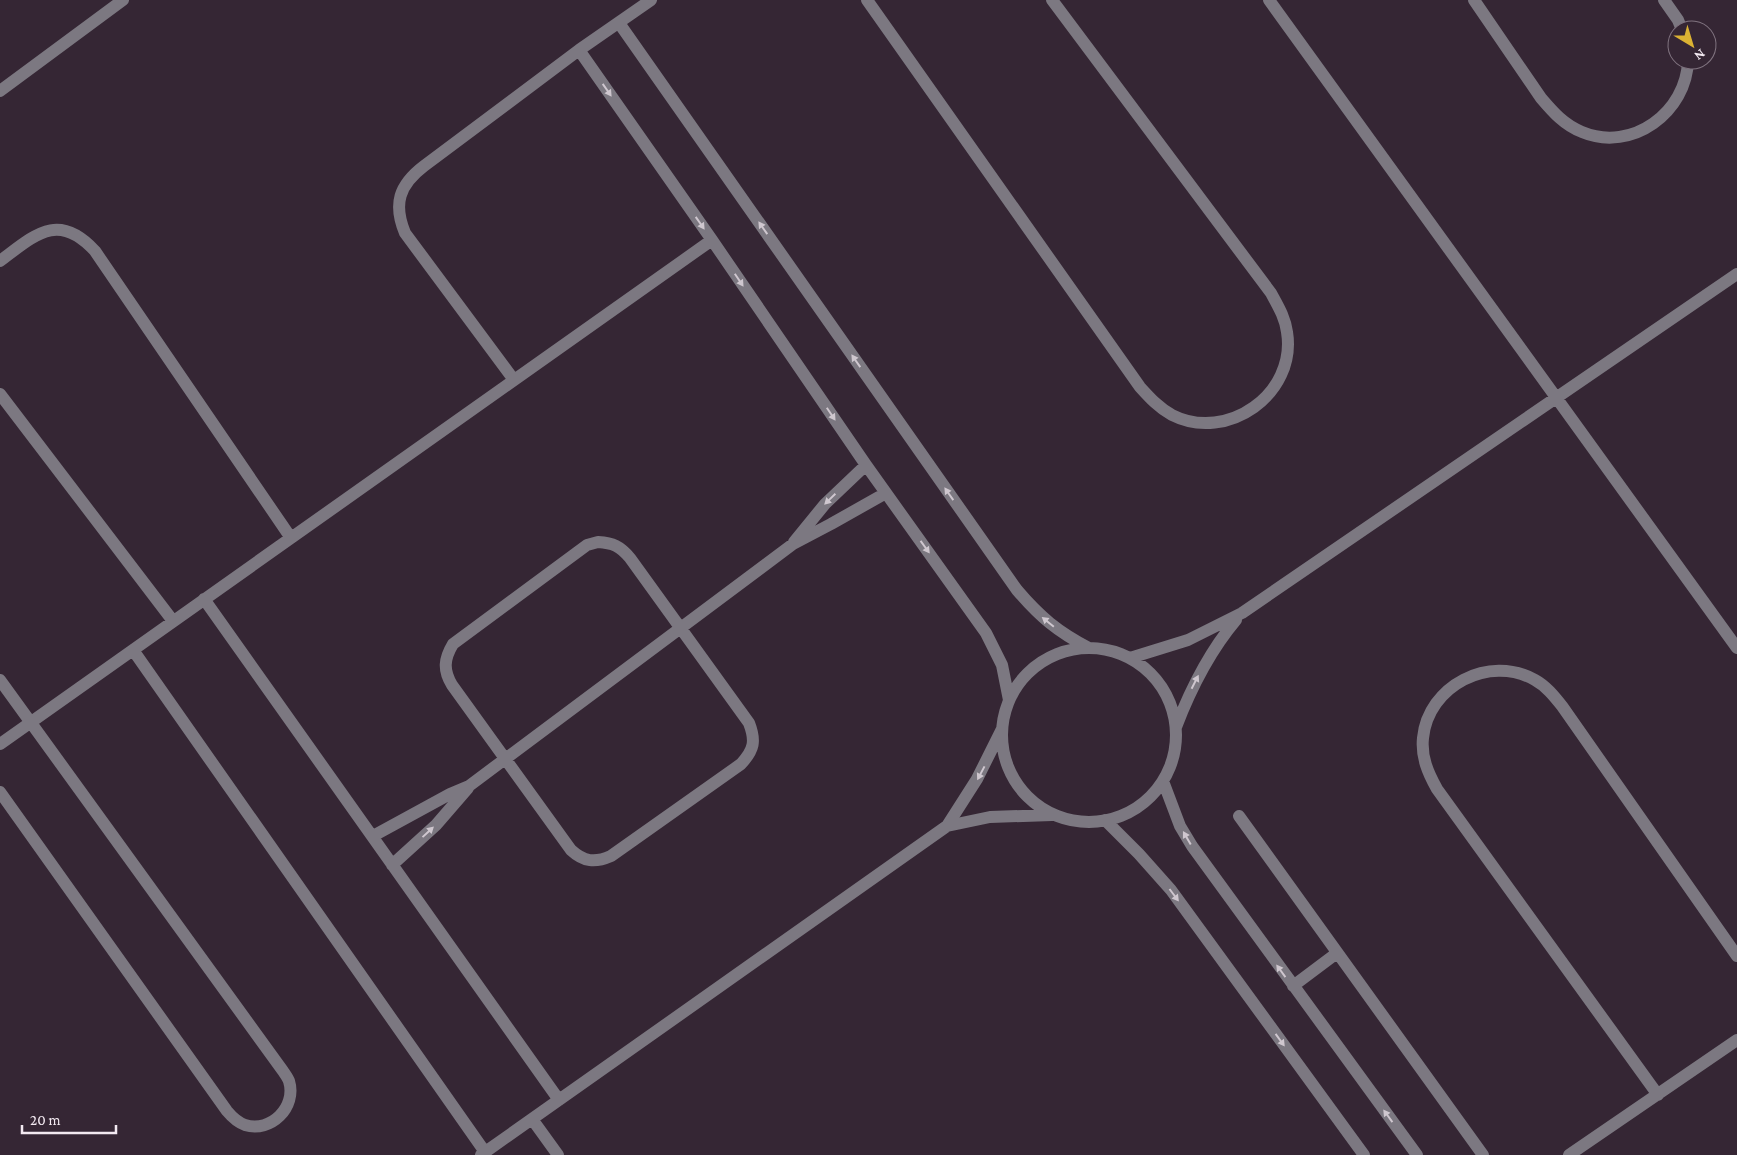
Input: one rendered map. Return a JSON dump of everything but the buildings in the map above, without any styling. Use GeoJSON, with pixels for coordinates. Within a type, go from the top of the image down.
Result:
{"type":"FeatureCollection","features":[{"type":"Feature","properties":{"kind":"street"},"geometry":{"type":"LineString","coordinates":[[0,91],[123,0]]}},
{"type":"Feature","properties":{"kind":"street"},"geometry":{"type":"LineString","coordinates":[[514,380],[405,233],[400,221],[400,195],[405,183],[414,174],[579,50],[651,0]]}},
{"type":"Feature","properties":{"kind":"street"},"geometry":{"type":"LineString","coordinates":[[867,0],[1140,387],[1154,403],[1172,415],[1192,422],[1214,423],[1235,418],[1254,408],[1270,394],[1281,375],[1287,354],[1287,332],[1282,312],[1271,293],[1052,0]]}},
{"type":"Feature","properties":{"kind":"street"},"geometry":{"type":"LineString","coordinates":[[1269,0],[1737,648]]}},
{"type":"Feature","properties":{"kind":"street"},"geometry":{"type":"LineString","coordinates":[[1474,0],[1552,112],[1566,124],[1583,133],[1600,137],[1619,137],[1637,133],[1654,124],[1677,100],[1684,85],[1686,70]]}},
{"type":"Feature","properties":{"kind":"street"},"geometry":{"type":"LineString","coordinates":[[1664,0],[1678,20]]}},
{"type":"Feature","properties":{"kind":"street"},"geometry":{"type":"LineString","coordinates":[[619,22],[1017,590],[1049,624],[1089,648]]}},
{"type":"Feature","properties":{"kind":"street"},"geometry":{"type":"LineString","coordinates":[[579,50],[866,465],[986,633],[1002,665],[1010,700]]}},
{"type":"Feature","properties":{"kind":"street"},"geometry":{"type":"LineString","coordinates":[[0,261],[32,237],[49,230],[66,230],[83,238],[95,251],[291,538]]}},
{"type":"Feature","properties":{"kind":"street"},"geometry":{"type":"LineString","coordinates":[[0,744],[712,240]]}},
{"type":"Feature","properties":{"kind":"street"},"geometry":{"type":"LineString","coordinates":[[1130,658],[1188,640],[1242,613],[1737,274]]}},
{"type":"Feature","properties":{"kind":"street"},"geometry":{"type":"LineString","coordinates":[[0,394],[172,622]]}},
{"type":"Feature","properties":{"kind":"street"},"geometry":{"type":"LineString","coordinates":[[793,544],[825,504],[866,465]]}},
{"type":"Feature","properties":{"kind":"street"},"geometry":{"type":"LineString","coordinates":[[392,865],[436,825],[469,786],[505,758],[793,544],[886,493]]}},
{"type":"Feature","properties":{"kind":"street"},"geometry":{"type":"LineString","coordinates":[[598,542],[611,542],[622,548],[749,723],[753,733],[754,745],[749,756],[742,764],[611,856],[590,861],[579,857],[571,850],[505,758],[446,675],[447,653],[453,644],[587,545],[598,542]]}},
{"type":"Feature","properties":{"kind":"street"},"geometry":{"type":"LineString","coordinates":[[204,599],[559,1100]]}},
{"type":"Feature","properties":{"kind":"street"},"geometry":{"type":"LineString","coordinates":[[1176,726],[1166,694],[1157,679],[1144,667],[1117,652],[1089,648],[1070,650],[1051,657],[1034,668],[1020,683],[1004,714],[1002,729],[1003,747],[1015,781],[1026,795],[1040,807],[1055,815],[1080,821],[1093,822],[1123,815],[1152,795],[1163,781],[1174,755],[1176,726],[1186,701],[1210,654],[1242,613]]}},
{"type":"Feature","properties":{"kind":"street"},"geometry":{"type":"LineString","coordinates":[[133,650],[483,1154],[948,826],[977,779],[1002,729]]}},
{"type":"Feature","properties":{"kind":"street"},"geometry":{"type":"LineString","coordinates":[[1658,1095],[1436,788],[1428,773],[1423,755],[1423,738],[1427,720],[1435,704],[1447,690],[1461,680],[1479,673],[1498,670],[1517,672],[1535,680],[1550,691],[1737,956]]}},
{"type":"Feature","properties":{"kind":"street"},"geometry":{"type":"LineString","coordinates":[[0,680],[283,1071],[289,1081],[290,1094],[287,1106],[280,1116],[270,1123],[258,1126],[246,1125],[235,1120],[227,1111],[0,792]]}},
{"type":"Feature","properties":{"kind":"street"},"geometry":{"type":"LineString","coordinates":[[1163,781],[1180,826],[1192,846],[1417,1155]]}},
{"type":"Feature","properties":{"kind":"street"},"geometry":{"type":"LineString","coordinates":[[373,836],[450,794],[469,786]]}},
{"type":"Feature","properties":{"kind":"street"},"geometry":{"type":"LineString","coordinates":[[948,826],[990,818],[1055,815]]}},
{"type":"Feature","properties":{"kind":"street"},"geometry":{"type":"LineString","coordinates":[[1239,816],[1483,1155]]}},
{"type":"Feature","properties":{"kind":"street"},"geometry":{"type":"LineString","coordinates":[[1105,820],[1140,854],[1170,890],[1364,1155]]}},
{"type":"Feature","properties":{"kind":"street"},"geometry":{"type":"LineString","coordinates":[[1293,986],[1338,953]]}},
{"type":"Feature","properties":{"kind":"street"},"geometry":{"type":"LineString","coordinates":[[1569,1155],[1737,1040]]}},
{"type":"Feature","properties":{"kind":"street"},"geometry":{"type":"LineString","coordinates":[[532,1119],[558,1155]]}}]}
